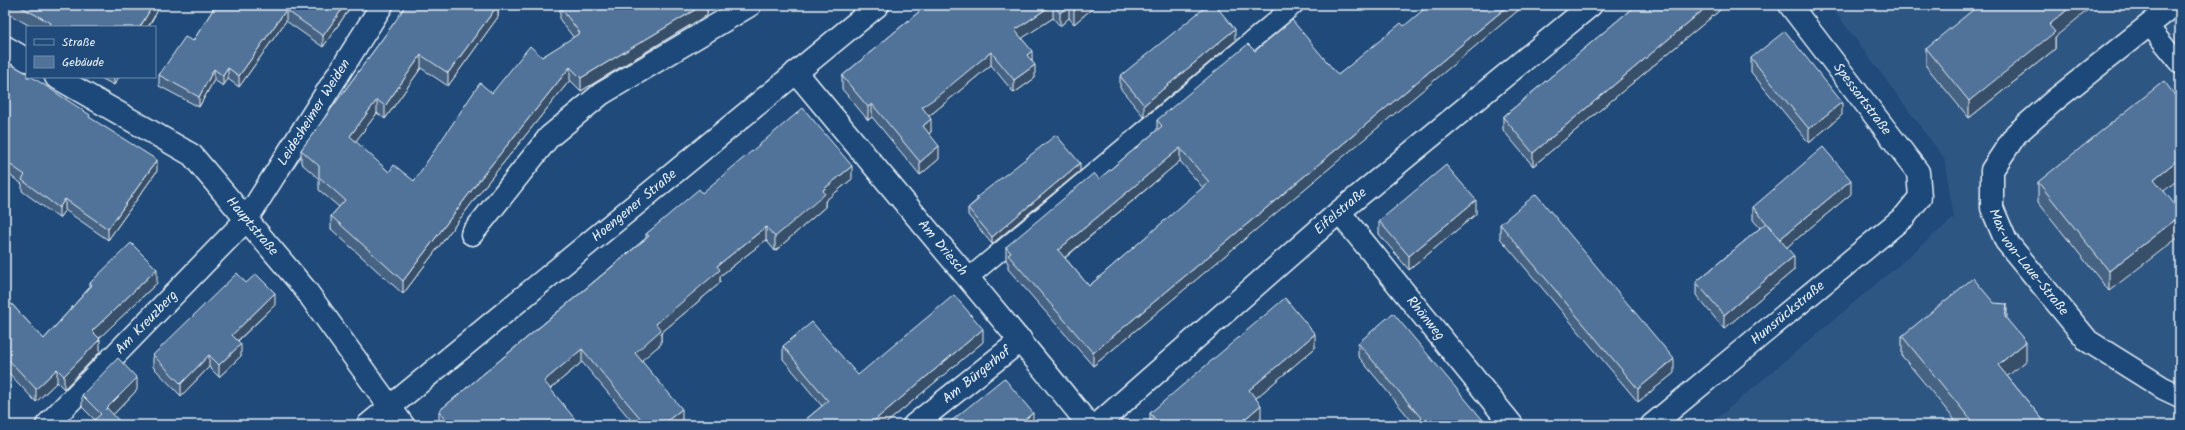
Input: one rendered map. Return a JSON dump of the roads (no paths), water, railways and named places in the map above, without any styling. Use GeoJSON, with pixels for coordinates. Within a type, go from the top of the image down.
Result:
{"type":"FeatureCollection","features":[{"type":"Feature","properties":{"kind":"street","name":"Leidesheimer Weiden"},"geometry":{"type":"LineString","coordinates":[[246,220],[382,5]]}},
{"type":"Feature","properties":{"kind":"street"},"geometry":{"type":"LineString","coordinates":[[472,234],[549,137],[601,94],[750,5]]}},
{"type":"Feature","properties":{"kind":"street","name":"Hoengener Straße"},"geometry":{"type":"LineString","coordinates":[[368,425],[878,5]]}},
{"type":"Feature","properties":{"kind":"street","name":"Eifelstraße"},"geometry":{"type":"LineString","coordinates":[[1097,425],[1339,212],[1591,5]]}},
{"type":"Feature","properties":{"kind":"street","name":"Spessartstraße"},"geometry":{"type":"LineString","coordinates":[[1790,5],[1918,172],[1920,197]]}},
{"type":"Feature","properties":{"kind":"street","name":"Max-von-Laue-Straße"},"geometry":{"type":"LineString","coordinates":[[2174,5],[2056,99],[2016,134],[1992,170],[1992,208],[2006,241],[2088,341],[2163,388],[2180,396]]}},
{"type":"Feature","properties":{"kind":"street"},"geometry":{"type":"LineString","coordinates":[[5,47],[26,59]]}},
{"type":"Feature","properties":{"kind":"street","name":"Am Driesch"},"geometry":{"type":"LineString","coordinates":[[796,72],[967,279],[1021,340],[1089,425]]}},
{"type":"Feature","properties":{"kind":"street","name":"Hauptstraße"},"geometry":{"type":"LineString","coordinates":[[58,78],[192,155],[305,289],[403,425]]}},
{"type":"Feature","properties":{"kind":"street","name":"Hunsrückstraße"},"geometry":{"type":"LineString","coordinates":[[1652,425],[1899,221],[1920,197]]}},
{"type":"Feature","properties":{"kind":"street","name":"Rhönweg"},"geometry":{"type":"LineString","coordinates":[[1339,212],[1512,425]]}},
{"type":"Feature","properties":{"kind":"street","name":"Am Kreuzberg"},"geometry":{"type":"LineString","coordinates":[[47,425],[246,220]]}},
{"type":"Feature","properties":{"kind":"street","name":"Am Bürgerhof"},"geometry":{"type":"LineString","coordinates":[[914,425],[1021,340]]}},
{"type":"Feature","properties":{"kind":"lane"},"geometry":{"type":"LineString","coordinates":[[967,279],[1294,5]]}},
{"type":"Feature","properties":{"kind":"lane"},"geometry":{"type":"LineString","coordinates":[[2148,25],[2180,64]]}}]}
